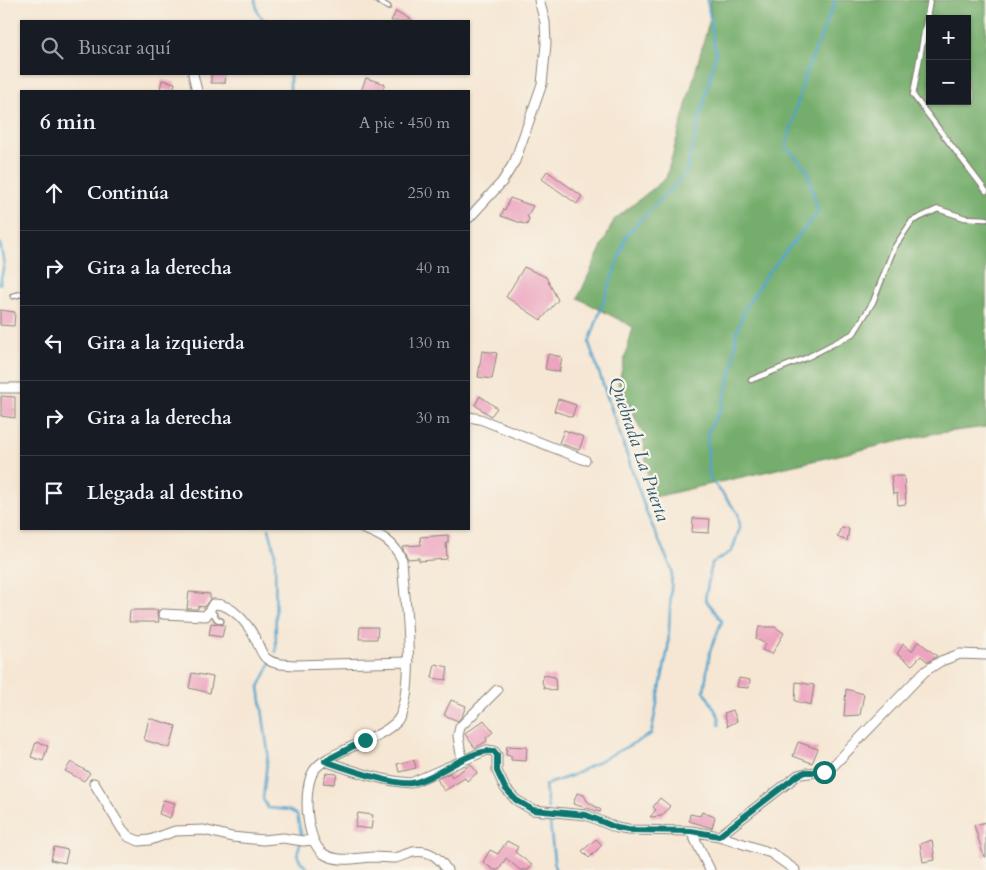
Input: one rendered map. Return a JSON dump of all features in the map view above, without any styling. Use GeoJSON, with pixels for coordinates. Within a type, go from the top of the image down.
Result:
{"type":"FeatureCollection","features":[{"type":"Feature","properties":{"kind":"street"},"geometry":{"type":"LineString","coordinates":[[470,217],[502,182],[515,160],[542,84],[546,44],[545,22],[539,0]]}},
{"type":"Feature","properties":{"kind":"street"},"geometry":{"type":"LineString","coordinates":[[193,75],[197,90]]}},
{"type":"Feature","properties":{"kind":"street"},"geometry":{"type":"LineString","coordinates":[[0,388],[20,388]]}},
{"type":"Feature","properties":{"kind":"street"},"geometry":{"type":"LineString","coordinates":[[470,417],[480,419],[585,460]]}},
{"type":"Feature","properties":{"kind":"street"},"geometry":{"type":"LineString","coordinates":[[367,530],[382,536],[397,549],[402,560],[409,662],[408,686],[404,706],[397,720],[384,730],[325,761],[316,768],[310,778],[308,790],[308,816],[313,840],[322,853],[333,858],[397,858],[414,852],[429,852],[441,860],[447,870]]}},
{"type":"Feature","properties":{"kind":"street"},"geometry":{"type":"LineString","coordinates":[[163,614],[206,616],[213,604],[231,610],[241,618],[252,633],[265,658],[276,664],[409,662]]}},
{"type":"Feature","properties":{"kind":"street"},"geometry":{"type":"LineString","coordinates":[[719,836],[798,775],[805,772],[824,772],[831,768],[924,672],[941,661],[960,654],[986,655]]}},
{"type":"Feature","properties":{"kind":"street"},"geometry":{"type":"LineString","coordinates":[[462,760],[458,736],[460,727],[497,690]]}},
{"type":"Feature","properties":{"kind":"street"},"geometry":{"type":"LineString","coordinates":[[325,761],[362,773],[411,783],[438,773],[462,760],[487,750],[494,751],[497,755],[497,771],[505,788],[516,800],[533,810],[586,815],[617,828],[628,830],[691,831],[719,836],[771,853],[793,869]]}},
{"type":"Feature","properties":{"kind":"street"},"geometry":{"type":"LineString","coordinates":[[94,783],[122,829],[129,837],[139,841],[150,840],[175,831],[204,830],[232,837],[263,840],[283,838],[303,841],[313,840]]}},
{"type":"Feature","properties":{"kind":"street"},"geometry":{"type":"LineString","coordinates":[[691,831],[710,870]]}},
{"type":"Feature","properties":{"kind":"lane"},"geometry":{"type":"LineString","coordinates":[[377,0],[388,7]]}},
{"type":"Feature","properties":{"kind":"lane"},"geometry":{"type":"LineString","coordinates":[[930,0],[913,95],[986,191]]}},
{"type":"Feature","properties":{"kind":"lane"},"geometry":{"type":"LineString","coordinates":[[751,380],[806,358],[854,333],[873,302],[894,248],[912,221],[938,209],[965,218],[986,219]]}},
{"type":"Feature","properties":{"kind":"lane"},"geometry":{"type":"LineString","coordinates":[[13,296],[20,294]]}},
{"type":"Feature","properties":{"kind":"lane"},"geometry":{"type":"LineString","coordinates":[[210,609],[217,619],[222,621]]}},
{"type":"Feature","properties":{"kind":"green space"},"geometry":{"type":"Polygon","coordinates":[[[709,0],[986,0],[986,427],[931,434],[650,498],[643,434],[618,384],[633,327],[578,298],[614,220],[666,178],[711,15],[709,0]]]}},
{"type":"Feature","properties":{"kind":"building"},"geometry":{"type":"Polygon","coordinates":[[[396,11],[411,20],[392,20],[396,11]]]}},
{"type":"Feature","properties":{"kind":"building"},"geometry":{"type":"Polygon","coordinates":[[[211,75],[226,75],[225,83],[211,83],[211,75]]]}},
{"type":"Feature","properties":{"kind":"building"},"geometry":{"type":"Polygon","coordinates":[[[366,78],[385,84],[382,90],[361,90],[366,78]]]}},
{"type":"Feature","properties":{"kind":"building"},"geometry":{"type":"Polygon","coordinates":[[[162,80],[175,83],[173,90],[160,89],[162,80]]]}},
{"type":"Feature","properties":{"kind":"building"},"geometry":{"type":"Polygon","coordinates":[[[547,171],[582,196],[577,204],[542,179],[547,171]]]}},
{"type":"Feature","properties":{"kind":"building"},"geometry":{"type":"Polygon","coordinates":[[[510,198],[533,206],[527,217],[529,218],[527,225],[501,216],[510,198]]]}},
{"type":"Feature","properties":{"kind":"building"},"geometry":{"type":"Polygon","coordinates":[[[524,267],[546,277],[558,300],[541,320],[506,297],[524,267]]]}},
{"type":"Feature","properties":{"kind":"building"},"geometry":{"type":"Polygon","coordinates":[[[0,310],[15,312],[14,326],[0,325],[0,310]]]}},
{"type":"Feature","properties":{"kind":"building"},"geometry":{"type":"Polygon","coordinates":[[[482,351],[497,353],[492,379],[478,377],[482,351]]]}},
{"type":"Feature","properties":{"kind":"building"},"geometry":{"type":"Polygon","coordinates":[[[548,354],[562,357],[559,372],[545,369],[548,354]]]}},
{"type":"Feature","properties":{"kind":"building"},"geometry":{"type":"Polygon","coordinates":[[[1,396],[15,397],[15,418],[1,416],[1,396]]]}},
{"type":"Feature","properties":{"kind":"building"},"geometry":{"type":"Polygon","coordinates":[[[480,396],[497,408],[491,416],[475,405],[480,396]]]}},
{"type":"Feature","properties":{"kind":"building"},"geometry":{"type":"Polygon","coordinates":[[[558,399],[576,405],[572,417],[554,411],[558,399]]]}},
{"type":"Feature","properties":{"kind":"building"},"geometry":{"type":"Polygon","coordinates":[[[564,430],[584,437],[579,450],[559,443],[564,430]]]}},
{"type":"Feature","properties":{"kind":"building"},"geometry":{"type":"Polygon","coordinates":[[[891,476],[904,476],[906,504],[898,505],[897,493],[893,494],[891,476]]]}},
{"type":"Feature","properties":{"kind":"building"},"geometry":{"type":"Polygon","coordinates":[[[693,518],[710,519],[709,533],[692,532],[693,518]]]}},
{"type":"Feature","properties":{"kind":"building"},"geometry":{"type":"Polygon","coordinates":[[[841,527],[849,529],[847,541],[837,537],[841,527]]]}},
{"type":"Feature","properties":{"kind":"building"},"geometry":{"type":"Polygon","coordinates":[[[448,535],[448,543],[446,543],[447,559],[419,561],[419,558],[408,559],[403,549],[403,546],[421,545],[420,537],[448,535]]]}},
{"type":"Feature","properties":{"kind":"building"},"geometry":{"type":"Polygon","coordinates":[[[189,592],[210,594],[210,599],[204,607],[198,606],[198,609],[187,609],[189,592]]]}},
{"type":"Feature","properties":{"kind":"building"},"geometry":{"type":"Polygon","coordinates":[[[130,610],[158,610],[159,622],[129,622],[130,610]]]}},
{"type":"Feature","properties":{"kind":"building"},"geometry":{"type":"Polygon","coordinates":[[[211,623],[225,625],[222,637],[209,635],[211,623]]]}},
{"type":"Feature","properties":{"kind":"building"},"geometry":{"type":"Polygon","coordinates":[[[360,627],[378,627],[377,639],[359,639],[360,627]]]}},
{"type":"Feature","properties":{"kind":"building"},"geometry":{"type":"Polygon","coordinates":[[[759,627],[775,627],[784,633],[772,654],[762,650],[766,644],[756,639],[759,627]]]}},
{"type":"Feature","properties":{"kind":"building"},"geometry":{"type":"Polygon","coordinates":[[[918,641],[937,656],[928,662],[921,656],[912,665],[897,654],[903,644],[912,651],[918,641]]]}},
{"type":"Feature","properties":{"kind":"building"},"geometry":{"type":"Polygon","coordinates":[[[435,664],[448,667],[446,680],[432,678],[435,664]]]}},
{"type":"Feature","properties":{"kind":"building"},"geometry":{"type":"Polygon","coordinates":[[[192,673],[213,677],[210,693],[189,688],[192,673]]]}},
{"type":"Feature","properties":{"kind":"building"},"geometry":{"type":"Polygon","coordinates":[[[544,675],[555,677],[556,691],[544,688],[542,681],[544,675]]]}},
{"type":"Feature","properties":{"kind":"building"},"geometry":{"type":"Polygon","coordinates":[[[739,678],[750,680],[749,688],[737,687],[739,678]]]}},
{"type":"Feature","properties":{"kind":"building"},"geometry":{"type":"Polygon","coordinates":[[[796,682],[814,685],[811,705],[795,701],[796,682]]]}},
{"type":"Feature","properties":{"kind":"building"},"geometry":{"type":"Polygon","coordinates":[[[846,689],[864,694],[860,715],[844,716],[846,689]]]}},
{"type":"Feature","properties":{"kind":"building"},"geometry":{"type":"Polygon","coordinates":[[[451,700],[466,706],[458,721],[444,715],[451,700]]]}},
{"type":"Feature","properties":{"kind":"building"},"geometry":{"type":"Polygon","coordinates":[[[733,710],[737,721],[728,726],[724,713],[733,710]]]}},
{"type":"Feature","properties":{"kind":"building"},"geometry":{"type":"Polygon","coordinates":[[[149,718],[176,726],[170,748],[144,740],[149,718]]]}},
{"type":"Feature","properties":{"kind":"building"},"geometry":{"type":"Polygon","coordinates":[[[484,720],[493,732],[486,738],[487,741],[475,748],[465,734],[484,720]]]}},
{"type":"Feature","properties":{"kind":"building"},"geometry":{"type":"Polygon","coordinates":[[[36,742],[48,746],[43,761],[31,757],[36,742]]]}},
{"type":"Feature","properties":{"kind":"building"},"geometry":{"type":"Polygon","coordinates":[[[798,742],[818,749],[812,763],[793,756],[798,742]]]}},
{"type":"Feature","properties":{"kind":"building"},"geometry":{"type":"Polygon","coordinates":[[[507,746],[527,747],[526,761],[511,760],[511,756],[506,755],[507,746]]]}},
{"type":"Feature","properties":{"kind":"building"},"geometry":{"type":"Polygon","coordinates":[[[414,760],[416,768],[399,772],[397,764],[414,760]]]}},
{"type":"Feature","properties":{"kind":"building"},"geometry":{"type":"Polygon","coordinates":[[[71,762],[90,773],[84,781],[65,771],[71,762]]]}},
{"type":"Feature","properties":{"kind":"building"},"geometry":{"type":"Polygon","coordinates":[[[471,764],[477,773],[467,781],[465,778],[444,791],[437,779],[450,773],[452,777],[471,764]]]}},
{"type":"Feature","properties":{"kind":"building"},"geometry":{"type":"Polygon","coordinates":[[[326,773],[337,774],[334,784],[323,783],[326,773]]]}},
{"type":"Feature","properties":{"kind":"building"},"geometry":{"type":"Polygon","coordinates":[[[577,793],[584,795],[587,801],[601,810],[600,812],[573,804],[577,793]]]}},
{"type":"Feature","properties":{"kind":"building"},"geometry":{"type":"Polygon","coordinates":[[[660,798],[670,806],[662,816],[650,817],[656,810],[653,807],[660,798]]]}},
{"type":"Feature","properties":{"kind":"building"},"geometry":{"type":"Polygon","coordinates":[[[163,800],[175,803],[170,818],[159,814],[163,800]]]}},
{"type":"Feature","properties":{"kind":"building"},"geometry":{"type":"Polygon","coordinates":[[[702,812],[715,817],[712,828],[689,821],[690,814],[700,816],[702,812]]]}},
{"type":"Feature","properties":{"kind":"building"},"geometry":{"type":"Polygon","coordinates":[[[358,813],[373,815],[371,829],[355,827],[358,813]]]}},
{"type":"Feature","properties":{"kind":"building"},"geometry":{"type":"Polygon","coordinates":[[[986,822],[986,857],[984,857],[974,825],[986,822]]]}},
{"type":"Feature","properties":{"kind":"building"},"geometry":{"type":"Polygon","coordinates":[[[596,839],[602,845],[589,858],[582,851],[596,839]]]}},
{"type":"Feature","properties":{"kind":"building"},"geometry":{"type":"Polygon","coordinates":[[[932,840],[935,860],[923,862],[920,844],[932,840]]]}},
{"type":"Feature","properties":{"kind":"building"},"geometry":{"type":"Polygon","coordinates":[[[507,841],[518,847],[515,852],[532,865],[528,870],[520,870],[506,858],[499,870],[494,870],[483,862],[490,850],[498,854],[507,841]]]}},
{"type":"Feature","properties":{"kind":"building"},"geometry":{"type":"Polygon","coordinates":[[[54,847],[68,850],[65,863],[51,860],[54,847]]]}},
{"type":"Feature","properties":{"kind":"waterway"},"geometry":{"type":"LineString","coordinates":[[255,0],[258,13],[264,20]]}},
{"type":"Feature","properties":{"kind":"waterway","name":"Quebrada La Puerta"},"geometry":{"type":"LineString","coordinates":[[548,809],[545,785],[571,776],[651,734],[668,648],[672,570],[647,514],[589,343],[627,234],[686,173],[716,54],[707,0]]}},
{"type":"Feature","properties":{"kind":"waterway"},"geometry":{"type":"LineString","coordinates":[[719,725],[719,717],[704,691],[710,651],[722,621],[705,599],[712,563],[732,551],[740,527],[738,513],[709,477],[707,433],[721,409],[734,362],[736,334],[745,309],[765,277],[818,212],[807,169],[786,147],[805,75],[836,0]]}},
{"type":"Feature","properties":{"kind":"waterway"},"geometry":{"type":"LineString","coordinates":[[290,75],[290,90]]}},
{"type":"Feature","properties":{"kind":"waterway"},"geometry":{"type":"LineString","coordinates":[[0,243],[4,264],[0,284]]}},
{"type":"Feature","properties":{"kind":"waterway"},"geometry":{"type":"LineString","coordinates":[[269,530],[275,552],[276,652]]}},
{"type":"Feature","properties":{"kind":"waterway"},"geometry":{"type":"LineString","coordinates":[[271,662],[259,687],[268,752],[263,799],[268,808],[289,810],[297,815],[302,838]]}},
{"type":"Feature","properties":{"kind":"waterway","name":"Quebrada La Puerta"},"geometry":{"type":"LineString","coordinates":[[549,814],[555,870]]}},
{"type":"Feature","properties":{"kind":"waterway"},"geometry":{"type":"LineString","coordinates":[[301,842],[298,858],[309,870]]}},
{"type":"Feature","properties":{"kind":"route"},"geometry":{"type":"LineString","coordinates":[[365,740],[325,761],[362,773],[411,783],[438,773],[462,760],[487,750],[494,751],[497,755],[497,771],[505,788],[516,800],[533,810],[586,815],[617,828],[628,830],[691,831],[719,836],[798,775],[805,772],[824,772]]}}]}
